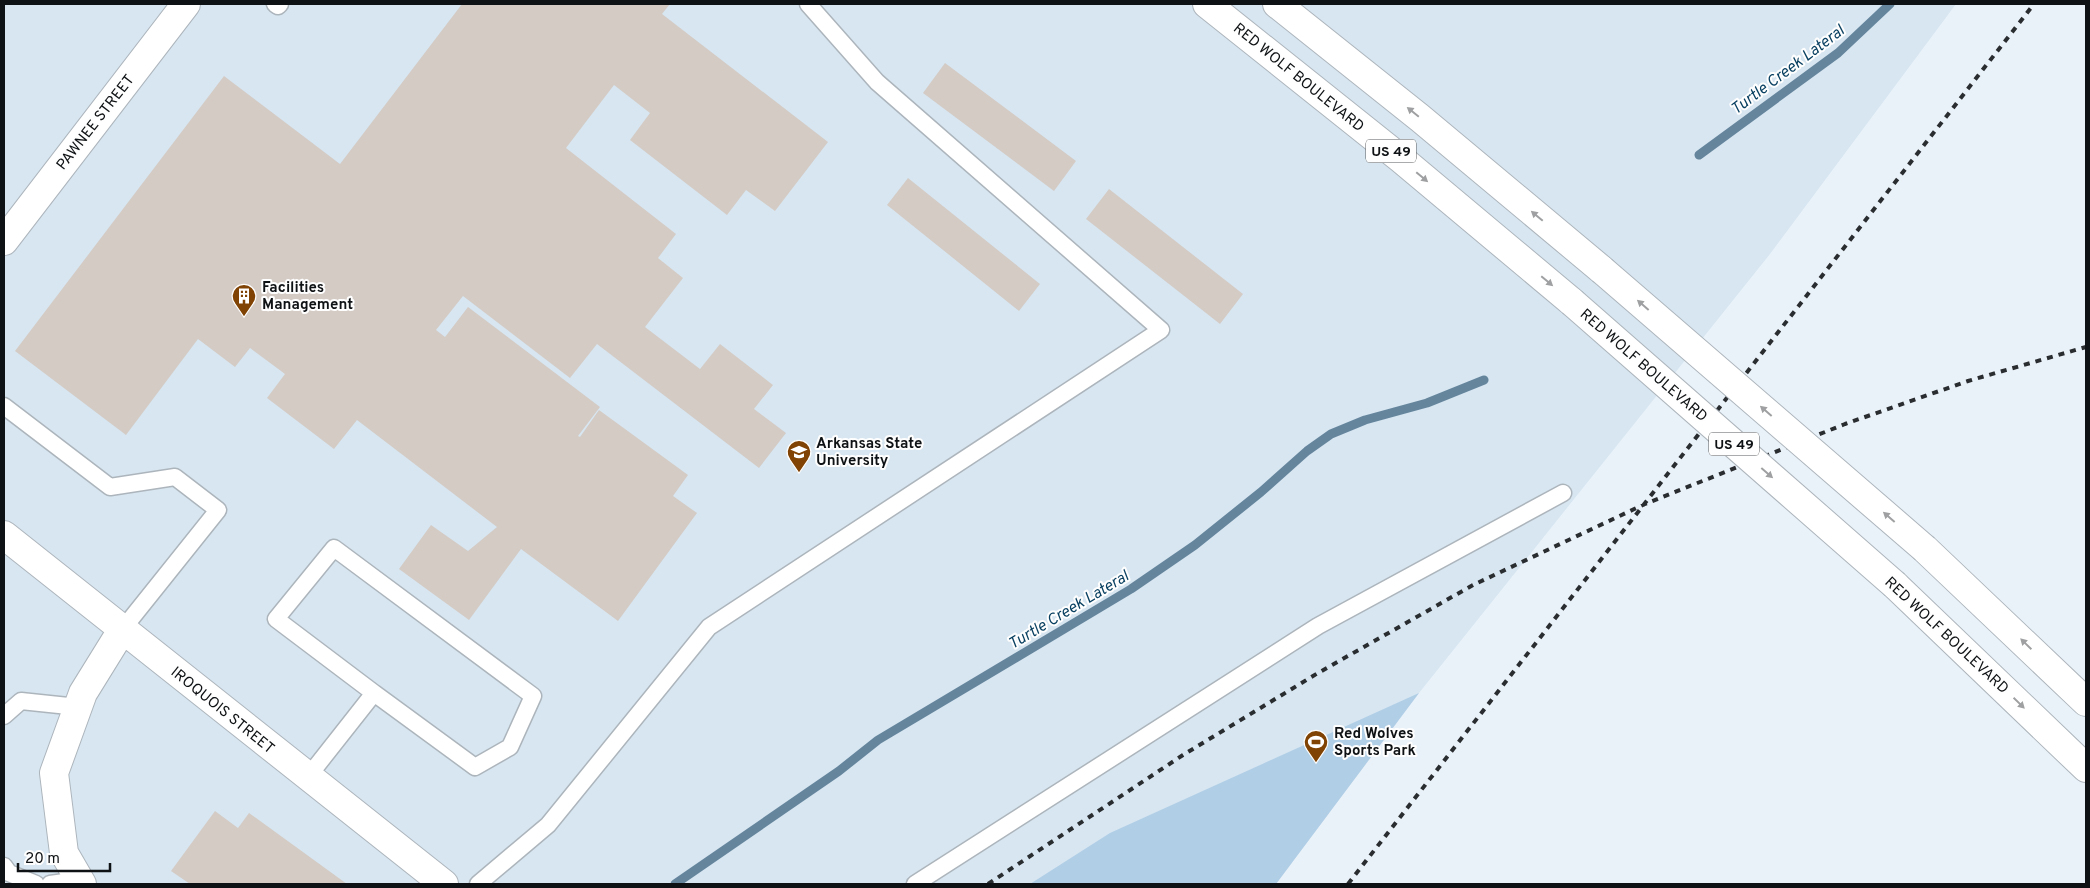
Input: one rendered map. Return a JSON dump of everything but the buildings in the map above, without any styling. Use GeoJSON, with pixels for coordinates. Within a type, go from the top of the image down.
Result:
{"type":"FeatureCollection","features":[{"type":"Feature","properties":{"kind":"main road","name":"PAWNEE STREET"},"geometry":{"type":"LineString","coordinates":[[4,241],[186,4]]}},
{"type":"Feature","properties":{"kind":"main road","name":"RED WOLF BOULEVARD"},"geometry":{"type":"LineString","coordinates":[[1207,4],[1400,158],[1572,302],[1895,585],[2086,768]]}},
{"type":"Feature","properties":{"kind":"main road","name":"US 49"},"geometry":{"type":"LineString","coordinates":[[1277,4],[1420,118],[1602,270],[1925,549],[2086,702]]}},
{"type":"Feature","properties":{"kind":"main road","name":"IROQUOIS STREET"},"geometry":{"type":"LineString","coordinates":[[4,535],[307,778],[444,884]]}},
{"type":"Feature","properties":{"kind":"main road"},"geometry":{"type":"LineString","coordinates":[[80,882],[64,852],[54,773],[80,700],[122,630]]}},
{"type":"Feature","properties":{"kind":"lane"},"geometry":{"type":"LineString","coordinates":[[275,4],[278,6],[280,4]]}},
{"type":"Feature","properties":{"kind":"lane"},"geometry":{"type":"LineString","coordinates":[[478,884],[548,825],[709,627],[1161,330],[877,82],[808,4]]}},
{"type":"Feature","properties":{"kind":"lane"},"geometry":{"type":"LineString","coordinates":[[4,406],[110,487],[175,477],[218,510],[122,630]]}},
{"type":"Feature","properties":{"kind":"lane"},"geometry":{"type":"LineString","coordinates":[[915,884],[1318,626],[1563,493]]}},
{"type":"Feature","properties":{"kind":"lane"},"geometry":{"type":"LineString","coordinates":[[334,548],[533,696],[510,747],[475,767],[374,693],[276,619],[334,548]]}},
{"type":"Feature","properties":{"kind":"lane"},"geometry":{"type":"LineString","coordinates":[[307,778],[374,693]]}},
{"type":"Feature","properties":{"kind":"lane"},"geometry":{"type":"LineString","coordinates":[[4,716],[21,702],[80,700]]}},
{"type":"Feature","properties":{"kind":"lane"},"geometry":{"type":"LineString","coordinates":[[4,866],[9,873],[36,884]]}},
{"type":"Feature","properties":{"kind":"lane"},"geometry":{"type":"LineString","coordinates":[[50,884],[80,882]]}},
{"type":"Feature","properties":{"kind":"shaded area","name":"Arkansas State University"},"geometry":{"type":"Polygon","coordinates":[[[4,4],[1956,4],[1770,254],[1419,693],[1276,884],[4,884],[4,4]]]}},
{"type":"Feature","properties":{"kind":"shaded area","name":"Red Wolves Sports Park"},"geometry":{"type":"Polygon","coordinates":[[[1419,693],[1276,884],[1030,884],[1110,833],[1419,693]]]}},
{"type":"Feature","properties":{"kind":"waterway","name":"Turtle Creek Lateral"},"geometry":{"type":"LineString","coordinates":[[1699,155],[1838,53],[1890,4]]}},
{"type":"Feature","properties":{"kind":"waterway","name":"Turtle Creek Lateral"},"geometry":{"type":"LineString","coordinates":[[675,884],[839,771],[878,740],[1131,589],[1195,545],[1261,492],[1307,451],[1331,434],[1365,420],[1427,403],[1484,380]]}},
{"type":"Feature","properties":{"kind":"railway"},"geometry":{"type":"LineString","coordinates":[[1348,884],[2034,4]]}},
{"type":"Feature","properties":{"kind":"railway"},"geometry":{"type":"LineString","coordinates":[[988,884],[1183,755],[1318,673],[1473,585],[1645,504],[1845,424],[1968,381],[2086,347]]}},
{"type":"Feature","properties":{"kind":"place","name":"Facilities Management"},"geometry":{"type":"Point","coordinates":[244,317]}},
{"type":"Feature","properties":{"kind":"place","name":"Arkansas State University"},"geometry":{"type":"Point","coordinates":[799,473]}},
{"type":"Feature","properties":{"kind":"place","name":"Red Wolves Sports Park"},"geometry":{"type":"Point","coordinates":[1316,763]}}]}
